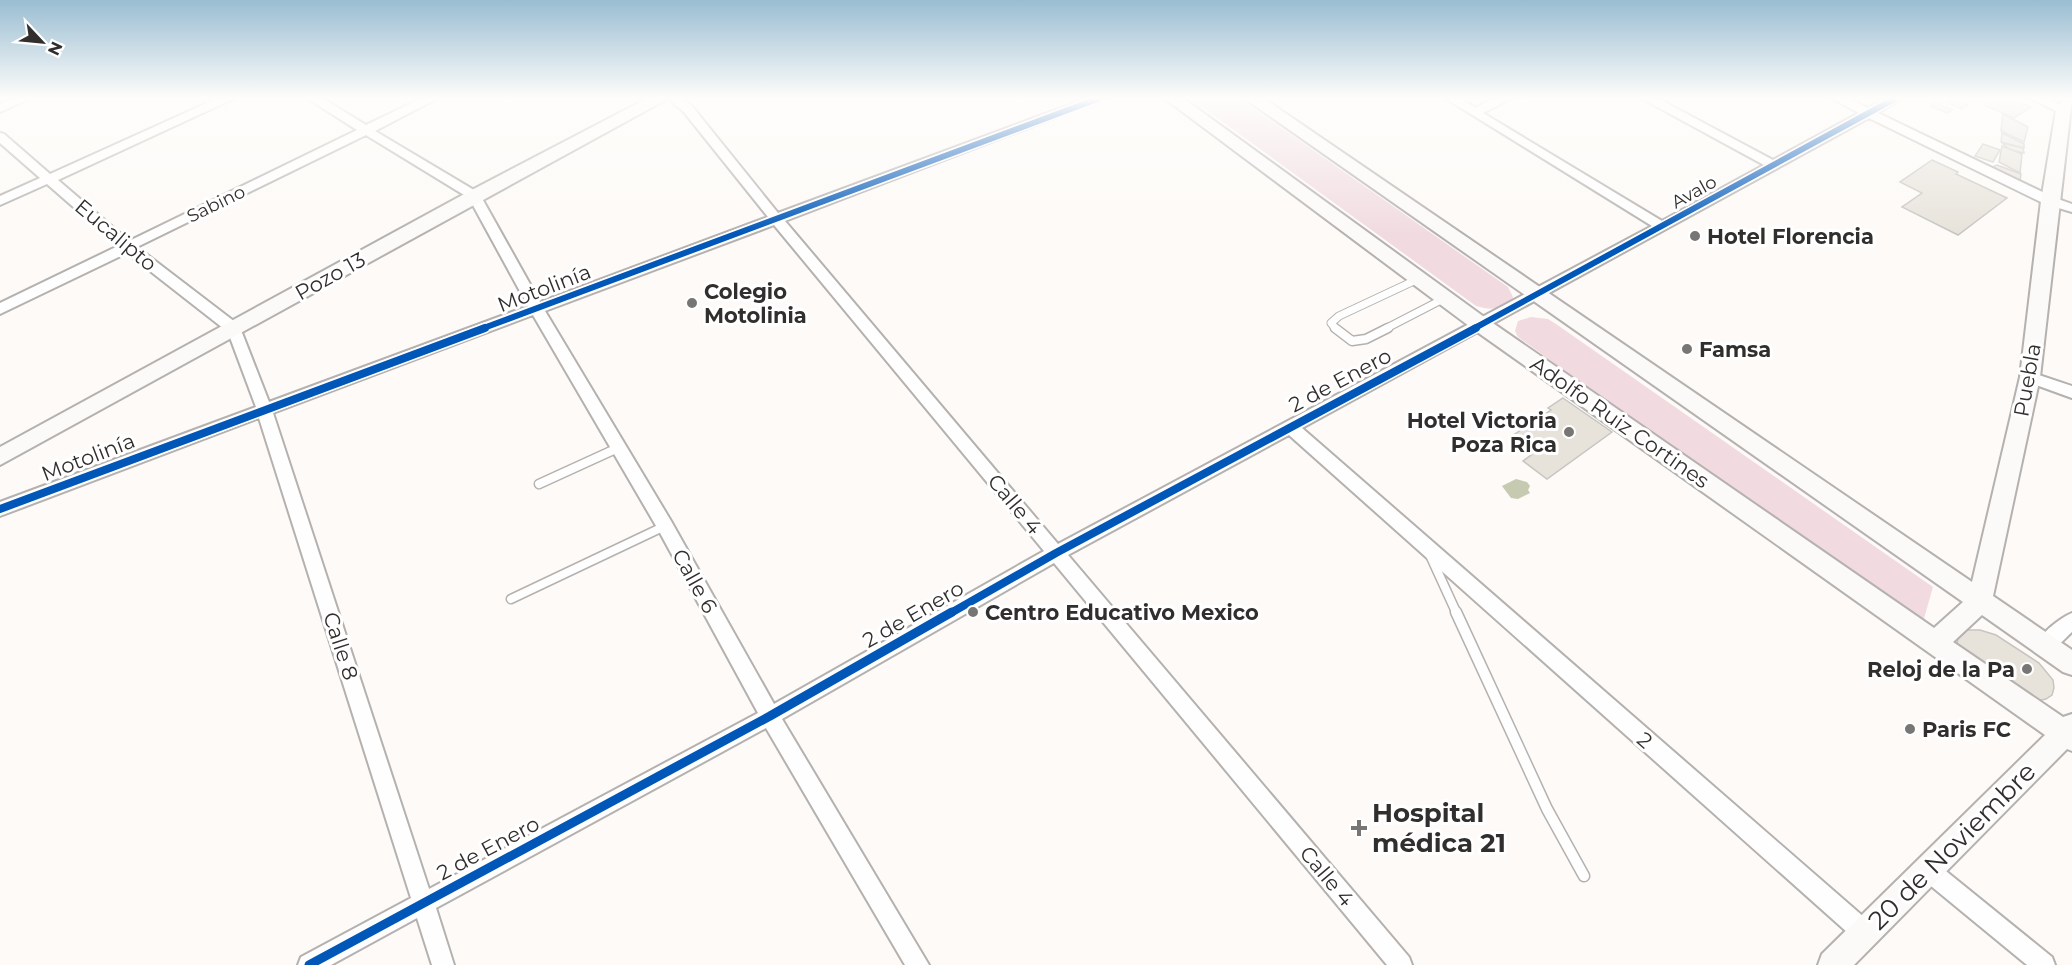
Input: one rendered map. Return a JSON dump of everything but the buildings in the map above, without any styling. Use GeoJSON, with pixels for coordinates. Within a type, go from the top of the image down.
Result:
{"type":"FeatureCollection","features":[{"type":"Feature","properties":{"kind":"main road","name":"Pozo 13"},"geometry":{"type":"LineString","coordinates":[[0,457],[474,196],[575,143]]}},
{"type":"Feature","properties":{"kind":"main road","name":"Adolfo Ruiz Cortines"},"geometry":{"type":"LineString","coordinates":[[1233,143],[1480,324],[1935,643],[2069,733]]}},
{"type":"Feature","properties":{"kind":"main road"},"geometry":{"type":"LineString","coordinates":[[1317,143],[2072,664]]}},
{"type":"Feature","properties":{"kind":"main road","name":"Puebla"},"geometry":{"type":"LineString","coordinates":[[1980,601],[2030,377],[2050,201],[2061,143]]}},
{"type":"Feature","properties":{"kind":"main road"},"geometry":{"type":"LineString","coordinates":[[1935,643],[1980,601]]}},
{"type":"Feature","properties":{"kind":"main road","name":"20 de Noviembre"},"geometry":{"type":"LineString","coordinates":[[1833,965],[2069,733]]}},
{"type":"Feature","properties":{"kind":"street","name":"Eucalipto"},"geometry":{"type":"LineString","coordinates":[[7,143],[127,246],[234,329]]}},
{"type":"Feature","properties":{"kind":"street"},"geometry":{"type":"LineString","coordinates":[[0,201],[129,143]]}},
{"type":"Feature","properties":{"kind":"street","name":"Sabino"},"geometry":{"type":"LineString","coordinates":[[0,309],[342,143]]}},
{"type":"Feature","properties":{"kind":"street"},"geometry":{"type":"LineString","coordinates":[[384,143],[474,196]]}},
{"type":"Feature","properties":{"kind":"street","name":"Calle 4"},"geometry":{"type":"LineString","coordinates":[[715,143],[776,219],[1401,965]]}},
{"type":"Feature","properties":{"kind":"street","name":"Motolinía"},"geometry":{"type":"LineString","coordinates":[[0,509],[979,143]]}},
{"type":"Feature","properties":{"kind":"street"},"geometry":{"type":"LineString","coordinates":[[1525,143],[1662,227]]}},
{"type":"Feature","properties":{"kind":"street"},"geometry":{"type":"LineString","coordinates":[[1731,143],[1774,166]]}},
{"type":"Feature","properties":{"kind":"street","name":"Avalo"},"geometry":{"type":"LineString","coordinates":[[1537,295],[1816,143]]}},
{"type":"Feature","properties":{"kind":"street"},"geometry":{"type":"LineString","coordinates":[[1929,143],[2050,201],[2072,208]]}},
{"type":"Feature","properties":{"kind":"street","name":"Calle 6"},"geometry":{"type":"LineString","coordinates":[[474,196],[537,310],[665,526],[770,716],[918,965]]}},
{"type":"Feature","properties":{"kind":"street","name":"2 de Enero"},"geometry":{"type":"LineString","coordinates":[[309,965],[770,716],[1056,554],[1537,295]]}},
{"type":"Feature","properties":{"kind":"street","name":"Calle 8"},"geometry":{"type":"LineString","coordinates":[[234,329],[264,409],[443,965]]}},
{"type":"Feature","properties":{"kind":"street"},"geometry":{"type":"LineString","coordinates":[[2030,377],[2072,392]]}},
{"type":"Feature","properties":{"kind":"street","name":"2"},"geometry":{"type":"LineString","coordinates":[[1290,427],[1865,933]]}},
{"type":"Feature","properties":{"kind":"street"},"geometry":{"type":"LineString","coordinates":[[2045,645],[2072,621]]}},
{"type":"Feature","properties":{"kind":"street"},"geometry":{"type":"LineString","coordinates":[[1928,870],[2044,965]]}},
{"type":"Feature","properties":{"kind":"lane"},"geometry":{"type":"LineString","coordinates":[[1418,279],[1340,316],[1331,323],[1333,327],[1352,341],[1366,339],[1445,298]]}},
{"type":"Feature","properties":{"kind":"lane"},"geometry":{"type":"LineString","coordinates":[[538,484],[620,447]]}},
{"type":"Feature","properties":{"kind":"lane"},"geometry":{"type":"LineString","coordinates":[[511,599],[665,526]]}},
{"type":"Feature","properties":{"kind":"lane","name":"2"},"geometry":{"type":"LineString","coordinates":[[1426,546],[1547,809],[1584,876]]}},
{"type":"Feature","properties":{"kind":"shaded area"},"geometry":{"type":"Polygon","coordinates":[[[1252,143],[1303,143],[1508,287],[1513,297],[1511,302],[1502,307],[1476,306],[1252,143]]]}},
{"type":"Feature","properties":{"kind":"shaded area"},"geometry":{"type":"Polygon","coordinates":[[[1531,317],[1548,319],[1556,324],[1933,587],[1921,629],[1518,337],[1515,331],[1518,321],[1531,317]]]}},
{"type":"Feature","properties":{"kind":"shaded area"},"geometry":{"type":"Polygon","coordinates":[[[1516,479],[1527,482],[1530,486],[1528,490],[1530,493],[1518,499],[1511,498],[1502,486],[1516,479]]]}},
{"type":"Feature","properties":{"kind":"cycle path"},"geometry":{"type":"LineString","coordinates":[[0,509],[979,143]]}},
{"type":"Feature","properties":{"kind":"cycle path"},"geometry":{"type":"LineString","coordinates":[[309,965],[770,716],[1056,553],[1537,295],[1814,143]]}},
{"type":"Feature","properties":{"kind":"place","name":"Hotel Florencia"},"geometry":{"type":"Point","coordinates":[1695,236]}},
{"type":"Feature","properties":{"kind":"place","name":"Colegio Motolinia"},"geometry":{"type":"Point","coordinates":[692,303]}},
{"type":"Feature","properties":{"kind":"place","name":"Famsa"},"geometry":{"type":"Point","coordinates":[1687,349]}},
{"type":"Feature","properties":{"kind":"place","name":"Hotel Victoria Poza Rica"},"geometry":{"type":"Point","coordinates":[1569,432]}},
{"type":"Feature","properties":{"kind":"place","name":"Centro Educativo Mexico"},"geometry":{"type":"Point","coordinates":[973,612]}},
{"type":"Feature","properties":{"kind":"place","name":"Reloj de la Pa"},"geometry":{"type":"Point","coordinates":[2027,669]}},
{"type":"Feature","properties":{"kind":"place","name":"Paris FC"},"geometry":{"type":"Point","coordinates":[1910,729]}},
{"type":"Feature","properties":{"kind":"place","name":"Hospital médica 21"},"geometry":{"type":"Point","coordinates":[1359,828]}}]}
